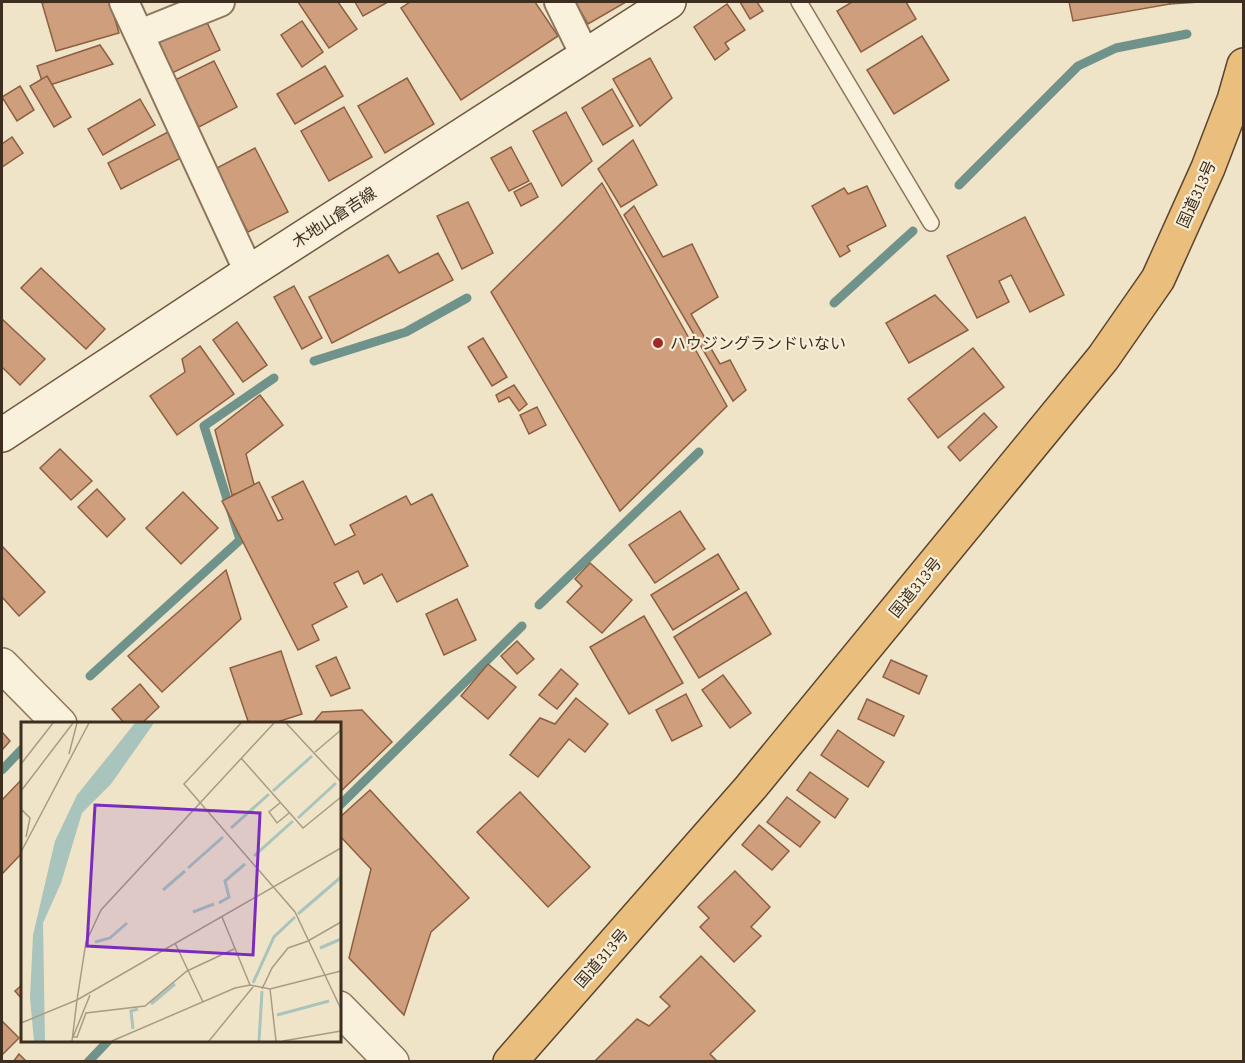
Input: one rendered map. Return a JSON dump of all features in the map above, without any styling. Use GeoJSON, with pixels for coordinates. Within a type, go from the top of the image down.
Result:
{"type":"FeatureCollection","features":[{"type":"Feature","properties":{"kind":"highway","name":"国道313号"},"geometry":{"type":"LineString","coordinates":[[510,1062],[751,787],[1103,358],[1158,279],[1208,168],[1234,100],[1244,65]]}},
{"type":"Feature","properties":{"kind":"main road","name":"木地山倉吉線"},"geometry":{"type":"LineString","coordinates":[[2,435],[249,272],[669,2]]}},
{"type":"Feature","properties":{"kind":"main road"},"geometry":{"type":"LineString","coordinates":[[2,665],[58,722]]}},
{"type":"Feature","properties":{"kind":"main road"},"geometry":{"type":"LineString","coordinates":[[340,1009],[392,1062]]}},
{"type":"Feature","properties":{"kind":"street"},"geometry":{"type":"LineString","coordinates":[[124,2],[249,272]]}},
{"type":"Feature","properties":{"kind":"street"},"geometry":{"type":"LineString","coordinates":[[140,34],[220,2]]}},
{"type":"Feature","properties":{"kind":"street"},"geometry":{"type":"LineString","coordinates":[[560,2],[585,55]]}},
{"type":"Feature","properties":{"kind":"lane"},"geometry":{"type":"LineString","coordinates":[[799,2],[932,223]]}},
{"type":"Feature","properties":{"kind":"building"},"geometry":{"type":"Polygon","coordinates":[[[110,2],[119,33],[56,51],[42,3],[110,2]]]}},
{"type":"Feature","properties":{"kind":"building"},"geometry":{"type":"Polygon","coordinates":[[[298,2],[338,2],[357,29],[329,48],[298,2]]]}},
{"type":"Feature","properties":{"kind":"building"},"geometry":{"type":"Polygon","coordinates":[[[355,2],[388,2],[363,16],[355,2]]]}},
{"type":"Feature","properties":{"kind":"building"},"geometry":{"type":"Polygon","coordinates":[[[410,2],[535,2],[558,36],[461,100],[401,8],[410,2]]]}},
{"type":"Feature","properties":{"kind":"building"},"geometry":{"type":"Polygon","coordinates":[[[575,2],[626,2],[588,24],[575,2]]]}},
{"type":"Feature","properties":{"kind":"building"},"geometry":{"type":"Polygon","coordinates":[[[740,2],[757,2],[763,11],[750,19],[740,2]]]}},
{"type":"Feature","properties":{"kind":"building"},"geometry":{"type":"Polygon","coordinates":[[[852,2],[906,2],[916,19],[861,52],[837,11],[852,2]]]}},
{"type":"Feature","properties":{"kind":"building"},"geometry":{"type":"Polygon","coordinates":[[[1069,2],[1169,2],[1170,4],[1073,21],[1069,2]]]}},
{"type":"Feature","properties":{"kind":"building"},"geometry":{"type":"Polygon","coordinates":[[[1170,2],[1200,2],[1170,4],[1170,2]]]}},
{"type":"Feature","properties":{"kind":"building"},"geometry":{"type":"Polygon","coordinates":[[[727,4],[745,30],[725,43],[729,49],[715,60],[694,27],[727,4]]]}},
{"type":"Feature","properties":{"kind":"building"},"geometry":{"type":"Polygon","coordinates":[[[203,14],[220,50],[172,73],[155,37],[203,14]]]}},
{"type":"Feature","properties":{"kind":"building"},"geometry":{"type":"Polygon","coordinates":[[[302,21],[323,52],[302,67],[281,35],[302,21]]]}},
{"type":"Feature","properties":{"kind":"building"},"geometry":{"type":"Polygon","coordinates":[[[922,36],[949,80],[894,114],[867,70],[922,36]]]}},
{"type":"Feature","properties":{"kind":"building"},"geometry":{"type":"Polygon","coordinates":[[[100,45],[113,64],[44,87],[37,66],[100,45]]]}},
{"type":"Feature","properties":{"kind":"building"},"geometry":{"type":"Polygon","coordinates":[[[650,58],[672,98],[640,126],[613,79],[650,58]]]}},
{"type":"Feature","properties":{"kind":"building"},"geometry":{"type":"Polygon","coordinates":[[[214,61],[237,107],[199,127],[175,80],[214,61]]]}},
{"type":"Feature","properties":{"kind":"building"},"geometry":{"type":"Polygon","coordinates":[[[325,66],[343,96],[295,124],[277,94],[325,66]]]}},
{"type":"Feature","properties":{"kind":"building"},"geometry":{"type":"Polygon","coordinates":[[[47,76],[71,117],[54,127],[30,86],[47,76]]]}},
{"type":"Feature","properties":{"kind":"building"},"geometry":{"type":"Polygon","coordinates":[[[407,78],[434,124],[385,153],[358,106],[407,78]]]}},
{"type":"Feature","properties":{"kind":"building"},"geometry":{"type":"Polygon","coordinates":[[[20,86],[34,110],[17,121],[2,97],[20,86]]]}},
{"type":"Feature","properties":{"kind":"building"},"geometry":{"type":"Polygon","coordinates":[[[612,89],[633,126],[603,145],[582,108],[612,89]]]}},
{"type":"Feature","properties":{"kind":"building"},"geometry":{"type":"Polygon","coordinates":[[[140,99],[155,125],[103,155],[88,129],[140,99]]]}},
{"type":"Feature","properties":{"kind":"building"},"geometry":{"type":"Polygon","coordinates":[[[344,107],[372,157],[329,181],[301,131],[344,107]]]}},
{"type":"Feature","properties":{"kind":"building"},"geometry":{"type":"Polygon","coordinates":[[[566,112],[592,161],[562,186],[533,131],[566,112]]]}},
{"type":"Feature","properties":{"kind":"building"},"geometry":{"type":"Polygon","coordinates":[[[168,132],[181,158],[121,189],[108,163],[168,132]]]}},
{"type":"Feature","properties":{"kind":"building"},"geometry":{"type":"Polygon","coordinates":[[[12,137],[23,153],[2,167],[2,144],[12,137]]]}},
{"type":"Feature","properties":{"kind":"building"},"geometry":{"type":"Polygon","coordinates":[[[633,140],[657,185],[621,207],[598,169],[633,140]]]}},
{"type":"Feature","properties":{"kind":"building"},"geometry":{"type":"Polygon","coordinates":[[[511,147],[529,181],[509,191],[491,158],[511,147]]]}},
{"type":"Feature","properties":{"kind":"building"},"geometry":{"type":"Polygon","coordinates":[[[255,148],[288,212],[248,232],[215,169],[255,148]]]}},
{"type":"Feature","properties":{"kind":"building"},"geometry":{"type":"Polygon","coordinates":[[[531,183],[538,197],[521,206],[514,192],[531,183]]]}},
{"type":"Feature","properties":{"kind":"building"},"geometry":{"type":"Polygon","coordinates":[[[602,183],[727,406],[620,511],[491,292],[602,183]]]}},
{"type":"Feature","properties":{"kind":"building"},"geometry":{"type":"Polygon","coordinates":[[[867,186],[886,226],[847,246],[850,251],[840,257],[812,206],[844,188],[848,194],[867,186]]]}},
{"type":"Feature","properties":{"kind":"building"},"geometry":{"type":"Polygon","coordinates":[[[468,202],[493,253],[462,269],[437,216],[468,202]]]}},
{"type":"Feature","properties":{"kind":"building"},"geometry":{"type":"Polygon","coordinates":[[[634,206],[663,257],[692,244],[718,297],[691,314],[720,364],[730,360],[746,390],[733,401],[624,215],[634,206]]]}},
{"type":"Feature","properties":{"kind":"building"},"geometry":{"type":"Polygon","coordinates":[[[1025,217],[1064,295],[1030,312],[1011,275],[999,281],[1009,302],[977,318],[947,256],[1025,217]]]}},
{"type":"Feature","properties":{"kind":"building"},"geometry":{"type":"Polygon","coordinates":[[[438,253],[453,280],[332,343],[309,297],[388,255],[399,273],[438,253]]]}},
{"type":"Feature","properties":{"kind":"building"},"geometry":{"type":"Polygon","coordinates":[[[41,268],[105,329],[86,349],[21,288],[41,268]]]}},
{"type":"Feature","properties":{"kind":"building"},"geometry":{"type":"Polygon","coordinates":[[[294,286],[322,338],[302,349],[274,297],[294,286]]]}},
{"type":"Feature","properties":{"kind":"building"},"geometry":{"type":"Polygon","coordinates":[[[935,295],[968,330],[909,363],[886,323],[935,295]]]}},
{"type":"Feature","properties":{"kind":"building"},"geometry":{"type":"Polygon","coordinates":[[[2,319],[45,359],[20,385],[2,367],[2,319]]]}},
{"type":"Feature","properties":{"kind":"building"},"geometry":{"type":"Polygon","coordinates":[[[237,322],[267,365],[243,382],[213,340],[237,322]]]}},
{"type":"Feature","properties":{"kind":"building"},"geometry":{"type":"Polygon","coordinates":[[[483,338],[507,377],[492,386],[468,347],[483,338]]]}},
{"type":"Feature","properties":{"kind":"building"},"geometry":{"type":"Polygon","coordinates":[[[200,346],[234,394],[177,435],[150,396],[185,372],[182,359],[200,346]]]}},
{"type":"Feature","properties":{"kind":"building"},"geometry":{"type":"Polygon","coordinates":[[[973,348],[1004,387],[938,438],[908,399],[973,348]]]}},
{"type":"Feature","properties":{"kind":"building"},"geometry":{"type":"Polygon","coordinates":[[[514,385],[527,404],[519,411],[509,397],[499,402],[496,395],[514,385]]]}},
{"type":"Feature","properties":{"kind":"building"},"geometry":{"type":"Polygon","coordinates":[[[260,395],[283,425],[246,454],[255,488],[232,495],[215,430],[260,395]]]}},
{"type":"Feature","properties":{"kind":"building"},"geometry":{"type":"Polygon","coordinates":[[[537,407],[546,425],[529,434],[520,415],[537,407]]]}},
{"type":"Feature","properties":{"kind":"building"},"geometry":{"type":"Polygon","coordinates":[[[984,413],[997,427],[960,461],[948,447],[984,413]]]}},
{"type":"Feature","properties":{"kind":"building"},"geometry":{"type":"Polygon","coordinates":[[[60,449],[92,481],[71,500],[40,468],[60,449]]]}},
{"type":"Feature","properties":{"kind":"building"},"geometry":{"type":"Polygon","coordinates":[[[303,481],[335,545],[355,535],[350,525],[406,496],[411,505],[432,494],[468,566],[397,602],[382,574],[364,584],[358,571],[334,583],[347,607],[312,625],[319,640],[298,650],[222,501],[259,482],[278,521],[283,519],[272,497],[303,481]]]}},
{"type":"Feature","properties":{"kind":"building"},"geometry":{"type":"Polygon","coordinates":[[[97,489],[125,519],[107,537],[78,507],[97,489]]]}},
{"type":"Feature","properties":{"kind":"building"},"geometry":{"type":"Polygon","coordinates":[[[183,492],[218,528],[181,564],[146,528],[183,492]]]}},
{"type":"Feature","properties":{"kind":"building"},"geometry":{"type":"Polygon","coordinates":[[[680,511],[705,549],[655,583],[629,545],[680,511]]]}},
{"type":"Feature","properties":{"kind":"building"},"geometry":{"type":"Polygon","coordinates":[[[2,546],[45,592],[19,616],[2,597],[2,546]]]}},
{"type":"Feature","properties":{"kind":"building"},"geometry":{"type":"Polygon","coordinates":[[[718,554],[739,589],[673,630],[651,595],[718,554]]]}},
{"type":"Feature","properties":{"kind":"building"},"geometry":{"type":"Polygon","coordinates":[[[590,563],[632,600],[602,633],[567,602],[582,586],[575,579],[590,563]]]}},
{"type":"Feature","properties":{"kind":"building"},"geometry":{"type":"Polygon","coordinates":[[[226,570],[241,619],[162,692],[128,656],[226,570]]]}},
{"type":"Feature","properties":{"kind":"building"},"geometry":{"type":"Polygon","coordinates":[[[746,592],[771,634],[699,678],[674,637],[746,592]]]}},
{"type":"Feature","properties":{"kind":"building"},"geometry":{"type":"Polygon","coordinates":[[[457,599],[476,640],[444,655],[426,614],[457,599]]]}},
{"type":"Feature","properties":{"kind":"building"},"geometry":{"type":"Polygon","coordinates":[[[644,616],[683,683],[629,714],[590,647],[644,616]]]}},
{"type":"Feature","properties":{"kind":"building"},"geometry":{"type":"Polygon","coordinates":[[[517,641],[534,659],[517,674],[501,656],[517,641]]]}},
{"type":"Feature","properties":{"kind":"building"},"geometry":{"type":"Polygon","coordinates":[[[281,651],[302,714],[277,722],[248,722],[230,668],[281,651]]]}},
{"type":"Feature","properties":{"kind":"building"},"geometry":{"type":"Polygon","coordinates":[[[336,657],[350,688],[331,696],[316,666],[336,657]]]}},
{"type":"Feature","properties":{"kind":"building"},"geometry":{"type":"Polygon","coordinates":[[[891,660],[927,676],[919,694],[883,677],[891,660]]]}},
{"type":"Feature","properties":{"kind":"building"},"geometry":{"type":"Polygon","coordinates":[[[488,664],[516,687],[488,719],[461,696],[488,664]]]}},
{"type":"Feature","properties":{"kind":"building"},"geometry":{"type":"Polygon","coordinates":[[[561,669],[578,684],[557,709],[539,695],[561,669]]]}},
{"type":"Feature","properties":{"kind":"building"},"geometry":{"type":"Polygon","coordinates":[[[723,675],[751,713],[730,728],[702,690],[723,675]]]}},
{"type":"Feature","properties":{"kind":"building"},"geometry":{"type":"Polygon","coordinates":[[[140,684],[159,707],[143,722],[123,722],[112,709],[140,684]]]}},
{"type":"Feature","properties":{"kind":"building"},"geometry":{"type":"Polygon","coordinates":[[[686,694],[702,726],[672,741],[656,710],[686,694]]]}},
{"type":"Feature","properties":{"kind":"building"},"geometry":{"type":"Polygon","coordinates":[[[576,698],[608,724],[585,752],[569,739],[538,777],[510,755],[540,718],[555,724],[576,698]]]}},
{"type":"Feature","properties":{"kind":"building"},"geometry":{"type":"Polygon","coordinates":[[[867,699],[904,716],[894,736],[858,719],[867,699]]]}},
{"type":"Feature","properties":{"kind":"building"},"geometry":{"type":"Polygon","coordinates":[[[362,710],[392,742],[340,792],[340,722],[314,722],[322,712],[362,710]]]}},
{"type":"Feature","properties":{"kind":"building"},"geometry":{"type":"Polygon","coordinates":[[[838,730],[884,762],[868,787],[821,755],[838,730]]]}},
{"type":"Feature","properties":{"kind":"building"},"geometry":{"type":"Polygon","coordinates":[[[2,732],[10,741],[2,750],[2,732]]]}},
{"type":"Feature","properties":{"kind":"building"},"geometry":{"type":"Polygon","coordinates":[[[810,772],[848,799],[835,818],[797,790],[810,772]]]}},
{"type":"Feature","properties":{"kind":"building"},"geometry":{"type":"Polygon","coordinates":[[[21,780],[21,854],[2,874],[2,800],[21,780]]]}},
{"type":"Feature","properties":{"kind":"building"},"geometry":{"type":"Polygon","coordinates":[[[370,790],[469,898],[431,932],[404,1015],[349,958],[371,869],[340,836],[340,817],[370,790]]]}},
{"type":"Feature","properties":{"kind":"building"},"geometry":{"type":"Polygon","coordinates":[[[520,792],[590,867],[548,907],[477,832],[520,792]]]}},
{"type":"Feature","properties":{"kind":"building"},"geometry":{"type":"Polygon","coordinates":[[[787,797],[820,822],[800,847],[767,822],[787,797]]]}},
{"type":"Feature","properties":{"kind":"building"},"geometry":{"type":"Polygon","coordinates":[[[759,825],[789,851],[772,870],[742,845],[759,825]]]}},
{"type":"Feature","properties":{"kind":"building"},"geometry":{"type":"Polygon","coordinates":[[[735,871],[770,907],[751,927],[761,936],[734,962],[700,927],[709,918],[698,907],[735,871]]]}},
{"type":"Feature","properties":{"kind":"building"},"geometry":{"type":"Polygon","coordinates":[[[701,956],[755,1011],[710,1054],[718,1062],[594,1062],[637,1019],[649,1026],[670,1006],[660,997],[701,956]]]}},
{"type":"Feature","properties":{"kind":"building"},"geometry":{"type":"Polygon","coordinates":[[[21,986],[21,998],[15,991],[21,986]]]}},
{"type":"Feature","properties":{"kind":"building"},"geometry":{"type":"Polygon","coordinates":[[[2,1021],[19,1038],[2,1055],[2,1021]]]}},
{"type":"Feature","properties":{"kind":"building"},"geometry":{"type":"Polygon","coordinates":[[[19,1054],[27,1062],[13,1062],[19,1054]]]}},
{"type":"Feature","properties":{"kind":"waterway"},"geometry":{"type":"LineString","coordinates":[[959,185],[1078,66],[1116,48],[1187,34]]}},
{"type":"Feature","properties":{"kind":"waterway"},"geometry":{"type":"LineString","coordinates":[[834,303],[913,231]]}},
{"type":"Feature","properties":{"kind":"waterway"},"geometry":{"type":"LineString","coordinates":[[314,361],[406,332],[467,298]]}},
{"type":"Feature","properties":{"kind":"waterway"},"geometry":{"type":"LineString","coordinates":[[90,676],[240,540],[204,426],[274,378]]}},
{"type":"Feature","properties":{"kind":"waterway"},"geometry":{"type":"LineString","coordinates":[[539,605],[699,452]]}},
{"type":"Feature","properties":{"kind":"waterway"},"geometry":{"type":"LineString","coordinates":[[340,805],[522,626]]}},
{"type":"Feature","properties":{"kind":"waterway"},"geometry":{"type":"LineString","coordinates":[[2,770],[21,750]]}},
{"type":"Feature","properties":{"kind":"waterway"},"geometry":{"type":"LineString","coordinates":[[88,1062],[107,1042]]}},
{"type":"Feature","properties":{"kind":"place","name":"ハウジングランドいない"},"geometry":{"type":"Point","coordinates":[658,343]}}]}
